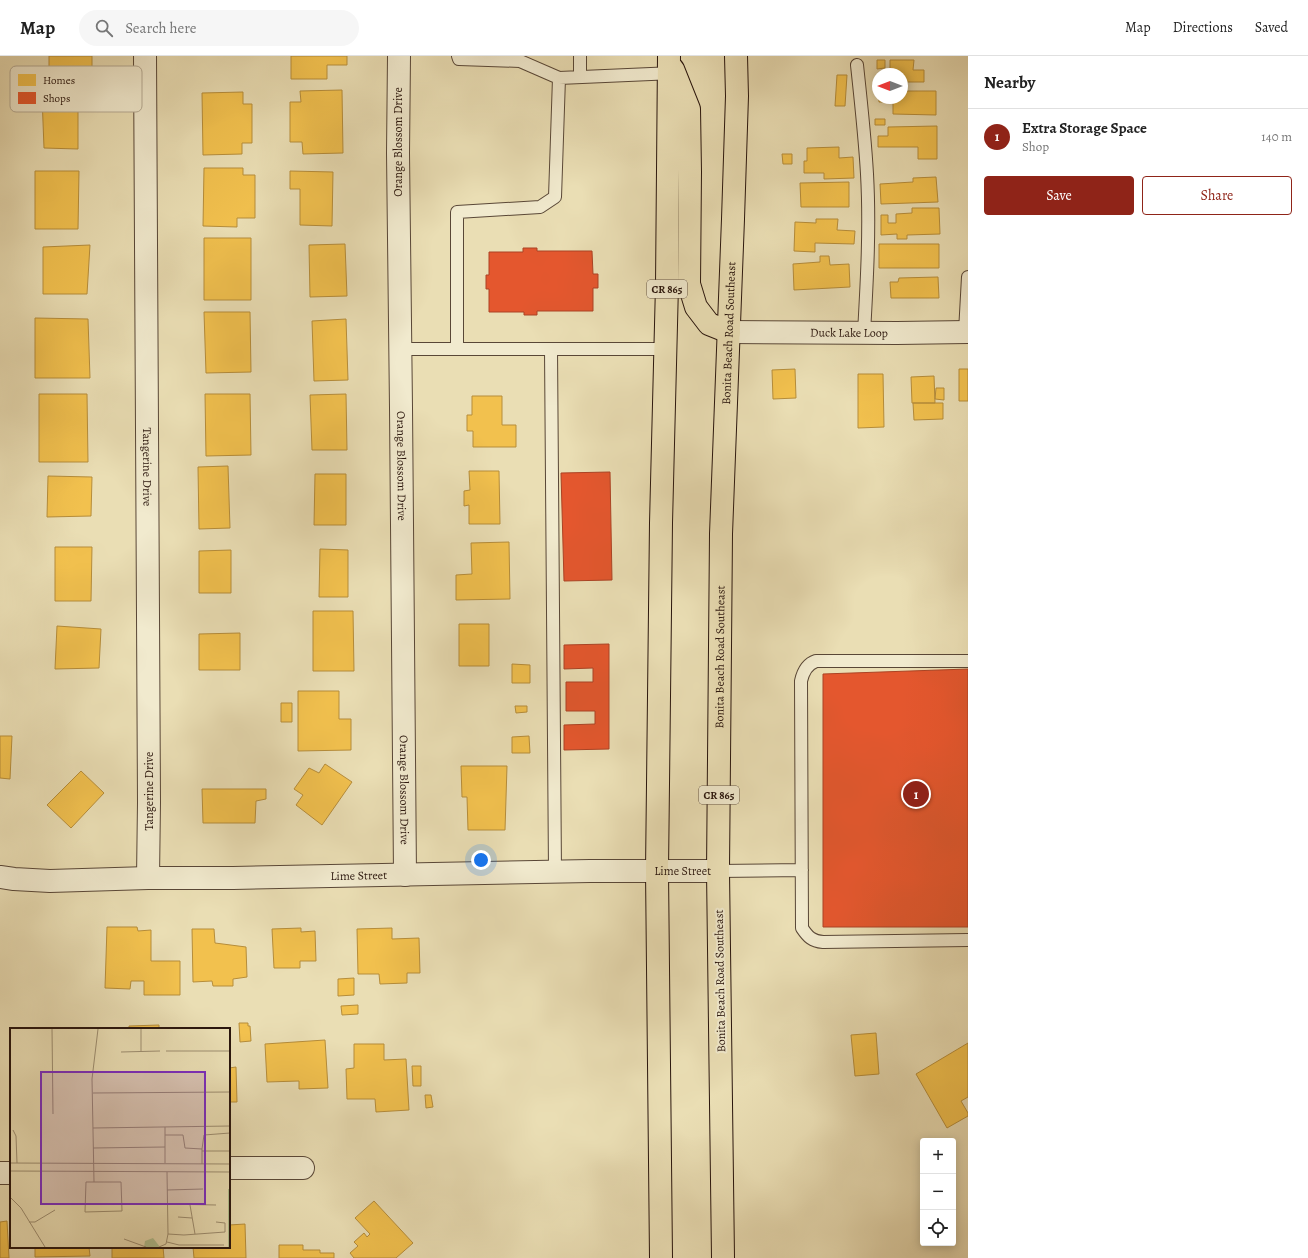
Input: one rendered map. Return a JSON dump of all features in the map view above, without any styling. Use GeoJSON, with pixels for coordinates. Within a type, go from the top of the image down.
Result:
{"type":"FeatureCollection","features":[{"type":"Feature","properties":{"kind":"main road","name":"Bonita Beach Road Southeast"},"geometry":{"type":"LineString","coordinates":[[723,1258],[718,871],[721,534],[737,96],[736,56]]}},
{"type":"Feature","properties":{"kind":"main road"},"geometry":{"type":"LineString","coordinates":[[670,65],[689,109],[689,284],[696,307],[709,324],[729,332]]}},
{"type":"Feature","properties":{"kind":"main road","name":"CR 865"},"geometry":{"type":"LineString","coordinates":[[661,1258],[657,871],[661,523],[668,285],[670,65]]}},
{"type":"Feature","properties":{"kind":"street","name":"Tangerine Drive"},"geometry":{"type":"LineString","coordinates":[[145,56],[149,802],[148,878]]}},
{"type":"Feature","properties":{"kind":"street","name":"Orange Blossom Drive"},"geometry":{"type":"LineString","coordinates":[[398,56],[405,875]]}},
{"type":"Feature","properties":{"kind":"street","name":"Duck Lake Loop"},"geometry":{"type":"LineString","coordinates":[[729,332],[967,332]]}},
{"type":"Feature","properties":{"kind":"street","name":"Lime Street"},"geometry":{"type":"LineString","coordinates":[[0,877],[50,881],[148,878],[718,871]]}},
{"type":"Feature","properties":{"kind":"street"},"geometry":{"type":"LineString","coordinates":[[230,1168],[303,1168]]}},
{"type":"Feature","properties":{"kind":"lane"},"geometry":{"type":"LineString","coordinates":[[458,56],[459,59],[520,61],[559,78],[580,77],[670,65]]}},
{"type":"Feature","properties":{"kind":"lane"},"geometry":{"type":"LineString","coordinates":[[580,56],[580,77]]}},
{"type":"Feature","properties":{"kind":"lane"},"geometry":{"type":"LineString","coordinates":[[856,65],[863,121],[867,176],[868,268],[864,333]]}},
{"type":"Feature","properties":{"kind":"lane"},"geometry":{"type":"LineString","coordinates":[[457,349],[457,212],[540,206],[555,197],[559,78]]}},
{"type":"Feature","properties":{"kind":"lane"},"geometry":{"type":"LineString","coordinates":[[967,332],[968,277]]}},
{"type":"Feature","properties":{"kind":"lane"},"geometry":{"type":"LineString","coordinates":[[401,349],[665,349]]}},
{"type":"Feature","properties":{"kind":"lane"},"geometry":{"type":"LineString","coordinates":[[551,350],[555,872]]}},
{"type":"Feature","properties":{"kind":"lane"},"geometry":{"type":"LineString","coordinates":[[968,661],[816,661],[811,663],[806,669],[802,675],[801,681],[802,928],[809,937],[816,941],[823,942],[968,940]]}},
{"type":"Feature","properties":{"kind":"lane"},"geometry":{"type":"LineString","coordinates":[[718,871],[802,870]]}},
{"type":"Feature","properties":{"kind":"building: Homes"},"geometry":{"type":"Polygon","coordinates":[[[49,56],[92,56],[92,66],[49,66],[49,56]]]}},
{"type":"Feature","properties":{"kind":"building: Homes"},"geometry":{"type":"Polygon","coordinates":[[[291,56],[347,56],[347,65],[327,65],[327,79],[291,79],[291,56]]]}},
{"type":"Feature","properties":{"kind":"building: Homes"},"geometry":{"type":"Polygon","coordinates":[[[877,60],[885,60],[885,68],[877,68],[877,60]]]}},
{"type":"Feature","properties":{"kind":"building: Homes"},"geometry":{"type":"Polygon","coordinates":[[[890,60],[914,60],[913,70],[924,70],[924,82],[908,82],[908,68],[890,68],[890,60]]]}},
{"type":"Feature","properties":{"kind":"building: Homes"},"geometry":{"type":"Polygon","coordinates":[[[837,75],[847,75],[845,106],[835,106],[837,75]]]}},
{"type":"Feature","properties":{"kind":"building: Homes"},"geometry":{"type":"Polygon","coordinates":[[[342,90],[343,153],[303,154],[302,142],[290,142],[290,102],[301,102],[300,91],[342,90]]]}},
{"type":"Feature","properties":{"kind":"building: Homes"},"geometry":{"type":"Polygon","coordinates":[[[908,91],[936,91],[936,115],[893,114],[893,104],[908,104],[908,91]]]}},
{"type":"Feature","properties":{"kind":"building: Homes"},"geometry":{"type":"Polygon","coordinates":[[[243,92],[243,104],[252,104],[252,143],[242,143],[242,154],[203,155],[202,93],[243,92]]]}},
{"type":"Feature","properties":{"kind":"building: Homes"},"geometry":{"type":"Polygon","coordinates":[[[43,112],[78,112],[78,149],[44,148],[43,112]]]}},
{"type":"Feature","properties":{"kind":"building: Homes"},"geometry":{"type":"Polygon","coordinates":[[[875,119],[885,119],[885,125],[875,125],[875,119]]]}},
{"type":"Feature","properties":{"kind":"building: Homes"},"geometry":{"type":"Polygon","coordinates":[[[937,126],[937,159],[918,159],[918,147],[878,147],[878,136],[888,136],[888,127],[937,126]]]}},
{"type":"Feature","properties":{"kind":"building: Homes"},"geometry":{"type":"Polygon","coordinates":[[[839,147],[839,158],[853,157],[854,178],[824,179],[824,173],[804,173],[804,161],[807,161],[807,148],[839,147]]]}},
{"type":"Feature","properties":{"kind":"building: Homes"},"geometry":{"type":"Polygon","coordinates":[[[782,154],[792,154],[792,164],[783,164],[782,154]]]}},
{"type":"Feature","properties":{"kind":"building: Homes"},"geometry":{"type":"Polygon","coordinates":[[[204,168],[243,168],[243,175],[255,175],[255,218],[237,218],[237,227],[203,226],[204,168]]]}},
{"type":"Feature","properties":{"kind":"building: Homes"},"geometry":{"type":"Polygon","coordinates":[[[35,171],[79,171],[78,229],[35,229],[35,171]]]}},
{"type":"Feature","properties":{"kind":"building: Homes"},"geometry":{"type":"Polygon","coordinates":[[[290,171],[333,172],[332,226],[300,225],[300,189],[290,189],[290,171]]]}},
{"type":"Feature","properties":{"kind":"building: Homes"},"geometry":{"type":"Polygon","coordinates":[[[936,177],[938,202],[881,204],[880,184],[913,182],[913,178],[936,177]]]}},
{"type":"Feature","properties":{"kind":"building: Homes"},"geometry":{"type":"Polygon","coordinates":[[[849,182],[849,207],[801,207],[800,183],[849,182]]]}},
{"type":"Feature","properties":{"kind":"building: Homes"},"geometry":{"type":"Polygon","coordinates":[[[912,208],[939,208],[940,234],[907,235],[907,239],[897,239],[897,234],[881,235],[881,215],[888,215],[888,223],[896,223],[896,214],[912,213],[912,208]]]}},
{"type":"Feature","properties":{"kind":"building: Homes"},"geometry":{"type":"Polygon","coordinates":[[[816,219],[838,219],[837,230],[855,231],[854,244],[815,243],[815,252],[794,251],[795,222],[816,223],[816,219]]]}},
{"type":"Feature","properties":{"kind":"building: Homes"},"geometry":{"type":"Polygon","coordinates":[[[204,238],[251,238],[251,300],[204,300],[204,238]]]}},
{"type":"Feature","properties":{"kind":"building: Homes"},"geometry":{"type":"Polygon","coordinates":[[[345,244],[347,296],[310,297],[309,245],[345,244]]]}},
{"type":"Feature","properties":{"kind":"building: Homes"},"geometry":{"type":"Polygon","coordinates":[[[879,244],[939,244],[939,268],[879,268],[879,244]]]}},
{"type":"Feature","properties":{"kind":"building: Homes"},"geometry":{"type":"Polygon","coordinates":[[[90,245],[87,294],[43,294],[43,247],[90,245]]]}},
{"type":"Feature","properties":{"kind":"building: Homes"},"geometry":{"type":"Polygon","coordinates":[[[820,256],[829,256],[830,265],[849,264],[850,287],[794,290],[793,264],[820,262],[820,256]]]}},
{"type":"Feature","properties":{"kind":"building: Homes"},"geometry":{"type":"Polygon","coordinates":[[[938,277],[939,298],[891,298],[890,282],[898,282],[899,278],[938,277]]]}},
{"type":"Feature","properties":{"kind":"building: Homes"},"geometry":{"type":"Polygon","coordinates":[[[204,312],[250,312],[251,372],[206,373],[204,312]]]}},
{"type":"Feature","properties":{"kind":"building: Homes"},"geometry":{"type":"Polygon","coordinates":[[[35,318],[88,319],[90,378],[35,378],[35,318]]]}},
{"type":"Feature","properties":{"kind":"building: Homes"},"geometry":{"type":"Polygon","coordinates":[[[346,319],[348,380],[314,381],[312,321],[346,319]]]}},
{"type":"Feature","properties":{"kind":"building: Homes"},"geometry":{"type":"Polygon","coordinates":[[[795,369],[796,398],[773,399],[772,370],[795,369]]]}},
{"type":"Feature","properties":{"kind":"building: Homes"},"geometry":{"type":"Polygon","coordinates":[[[959,369],[968,369],[968,401],[959,401],[959,369]]]}},
{"type":"Feature","properties":{"kind":"building: Homes"},"geometry":{"type":"Polygon","coordinates":[[[858,374],[883,374],[884,427],[858,428],[858,374]]]}},
{"type":"Feature","properties":{"kind":"building: Homes"},"geometry":{"type":"Polygon","coordinates":[[[934,376],[935,403],[912,403],[911,377],[934,376]]]}},
{"type":"Feature","properties":{"kind":"building: Homes"},"geometry":{"type":"Polygon","coordinates":[[[936,388],[944,388],[944,400],[935,399],[936,388]]]}},
{"type":"Feature","properties":{"kind":"building: Homes"},"geometry":{"type":"Polygon","coordinates":[[[39,394],[87,394],[88,462],[39,462],[39,394]]]}},
{"type":"Feature","properties":{"kind":"building: Homes"},"geometry":{"type":"Polygon","coordinates":[[[205,394],[250,394],[251,455],[206,456],[205,394]]]}},
{"type":"Feature","properties":{"kind":"building: Homes"},"geometry":{"type":"Polygon","coordinates":[[[346,394],[347,450],[312,450],[310,395],[346,394]]]}},
{"type":"Feature","properties":{"kind":"building: Homes"},"geometry":{"type":"Polygon","coordinates":[[[472,396],[502,396],[502,425],[516,425],[516,447],[473,447],[473,431],[467,431],[467,415],[472,415],[472,396]]]}},
{"type":"Feature","properties":{"kind":"building: Homes"},"geometry":{"type":"Polygon","coordinates":[[[913,403],[943,403],[943,419],[914,420],[913,403]]]}},
{"type":"Feature","properties":{"kind":"building: Homes"},"geometry":{"type":"Polygon","coordinates":[[[228,466],[230,528],[199,529],[198,467],[228,466]]]}},
{"type":"Feature","properties":{"kind":"building: Homes"},"geometry":{"type":"Polygon","coordinates":[[[469,471],[499,471],[500,524],[469,524],[469,505],[464,506],[464,491],[470,490],[469,471]]]}},
{"type":"Feature","properties":{"kind":"building: Homes"},"geometry":{"type":"Polygon","coordinates":[[[315,474],[346,474],[346,525],[314,525],[315,474]]]}},
{"type":"Feature","properties":{"kind":"building: Homes"},"geometry":{"type":"Polygon","coordinates":[[[48,476],[92,477],[91,516],[47,517],[48,476]]]}},
{"type":"Feature","properties":{"kind":"building: Homes"},"geometry":{"type":"Polygon","coordinates":[[[509,542],[510,599],[456,600],[456,575],[472,574],[471,543],[509,542]]]}},
{"type":"Feature","properties":{"kind":"building: Homes"},"geometry":{"type":"Polygon","coordinates":[[[55,547],[92,547],[91,601],[55,601],[55,547]]]}},
{"type":"Feature","properties":{"kind":"building: Homes"},"geometry":{"type":"Polygon","coordinates":[[[320,549],[348,550],[348,597],[319,597],[320,549]]]}},
{"type":"Feature","properties":{"kind":"building: Homes"},"geometry":{"type":"Polygon","coordinates":[[[231,550],[231,593],[199,593],[199,551],[231,550]]]}},
{"type":"Feature","properties":{"kind":"building: Homes"},"geometry":{"type":"Polygon","coordinates":[[[313,611],[353,611],[354,671],[313,671],[313,611]]]}},
{"type":"Feature","properties":{"kind":"building: Homes"},"geometry":{"type":"Polygon","coordinates":[[[459,624],[489,624],[489,666],[459,666],[459,624]]]}},
{"type":"Feature","properties":{"kind":"building: Homes"},"geometry":{"type":"Polygon","coordinates":[[[57,626],[101,629],[99,668],[55,669],[57,626]]]}},
{"type":"Feature","properties":{"kind":"building: Homes"},"geometry":{"type":"Polygon","coordinates":[[[240,633],[240,670],[199,670],[199,634],[240,633]]]}},
{"type":"Feature","properties":{"kind":"building: Homes"},"geometry":{"type":"Polygon","coordinates":[[[512,664],[530,665],[530,683],[512,683],[512,664]]]}},
{"type":"Feature","properties":{"kind":"building: Homes"},"geometry":{"type":"Polygon","coordinates":[[[298,691],[339,691],[339,719],[351,719],[351,750],[298,751],[298,691]]]}},
{"type":"Feature","properties":{"kind":"building: Homes"},"geometry":{"type":"Polygon","coordinates":[[[281,703],[292,703],[292,722],[281,722],[281,703]]]}},
{"type":"Feature","properties":{"kind":"building: Homes"},"geometry":{"type":"Polygon","coordinates":[[[515,706],[527,706],[527,712],[516,713],[515,706]]]}},
{"type":"Feature","properties":{"kind":"building: Homes"},"geometry":{"type":"Polygon","coordinates":[[[0,736],[12,736],[10,779],[0,778],[0,736]]]}},
{"type":"Feature","properties":{"kind":"building: Homes"},"geometry":{"type":"Polygon","coordinates":[[[529,736],[530,753],[512,753],[512,737],[529,736]]]}},
{"type":"Feature","properties":{"kind":"building: Homes"},"geometry":{"type":"Polygon","coordinates":[[[325,764],[352,782],[322,825],[296,805],[303,795],[294,789],[309,768],[319,773],[325,764]]]}},
{"type":"Feature","properties":{"kind":"building: Homes"},"geometry":{"type":"Polygon","coordinates":[[[461,766],[507,766],[505,830],[468,830],[467,797],[462,797],[461,766]]]}},
{"type":"Feature","properties":{"kind":"building: Homes"},"geometry":{"type":"Polygon","coordinates":[[[81,771],[104,793],[71,828],[47,805],[81,771]]]}},
{"type":"Feature","properties":{"kind":"building: Homes"},"geometry":{"type":"Polygon","coordinates":[[[202,789],[266,789],[266,799],[256,801],[255,823],[203,823],[202,789]]]}},
{"type":"Feature","properties":{"kind":"building: Homes"},"geometry":{"type":"Polygon","coordinates":[[[107,927],[137,927],[138,931],[151,930],[151,961],[180,961],[180,995],[144,995],[144,981],[131,981],[130,989],[105,988],[107,927]]]}},
{"type":"Feature","properties":{"kind":"building: Homes"},"geometry":{"type":"Polygon","coordinates":[[[301,928],[301,932],[315,931],[316,961],[300,961],[300,968],[274,968],[272,929],[301,928]]]}},
{"type":"Feature","properties":{"kind":"building: Homes"},"geometry":{"type":"Polygon","coordinates":[[[392,928],[392,939],[419,938],[420,973],[407,973],[407,983],[380,984],[379,974],[358,974],[357,929],[392,928]]]}},
{"type":"Feature","properties":{"kind":"building: Homes"},"geometry":{"type":"Polygon","coordinates":[[[192,929],[214,929],[215,943],[246,947],[247,977],[233,979],[233,986],[213,986],[212,981],[193,982],[192,929]]]}},
{"type":"Feature","properties":{"kind":"building: Homes"},"geometry":{"type":"Polygon","coordinates":[[[354,978],[354,995],[338,996],[338,979],[354,978]]]}},
{"type":"Feature","properties":{"kind":"building: Homes"},"geometry":{"type":"Polygon","coordinates":[[[358,1005],[358,1014],[342,1015],[341,1006],[358,1005]]]}},
{"type":"Feature","properties":{"kind":"building: Homes"},"geometry":{"type":"Polygon","coordinates":[[[239,1023],[248,1023],[248,1026],[250,1026],[251,1041],[240,1042],[239,1023]]]}},
{"type":"Feature","properties":{"kind":"building: Homes"},"geometry":{"type":"Polygon","coordinates":[[[159,1025],[159,1028],[129,1028],[129,1026],[159,1025]]]}},
{"type":"Feature","properties":{"kind":"building: Homes"},"geometry":{"type":"Polygon","coordinates":[[[876,1033],[879,1074],[855,1076],[851,1035],[876,1033]]]}},
{"type":"Feature","properties":{"kind":"building: Homes"},"geometry":{"type":"Polygon","coordinates":[[[325,1040],[328,1088],[299,1089],[299,1081],[267,1082],[265,1044],[325,1040]]]}},
{"type":"Feature","properties":{"kind":"building: Homes"},"geometry":{"type":"Polygon","coordinates":[[[968,1043],[968,1097],[961,1101],[968,1113],[968,1116],[947,1128],[916,1074],[968,1043]]]}},
{"type":"Feature","properties":{"kind":"building: Homes"},"geometry":{"type":"Polygon","coordinates":[[[354,1044],[384,1044],[384,1060],[406,1059],[409,1110],[376,1112],[375,1099],[347,1099],[346,1069],[354,1068],[354,1044]]]}},
{"type":"Feature","properties":{"kind":"building: Homes"},"geometry":{"type":"Polygon","coordinates":[[[412,1066],[421,1066],[421,1086],[413,1086],[412,1066]]]}},
{"type":"Feature","properties":{"kind":"building: Homes"},"geometry":{"type":"Polygon","coordinates":[[[236,1067],[237,1102],[230,1102],[230,1068],[236,1067]]]}},
{"type":"Feature","properties":{"kind":"building: Homes"},"geometry":{"type":"Polygon","coordinates":[[[425,1095],[431,1095],[433,1107],[426,1108],[425,1095]]]}},
{"type":"Feature","properties":{"kind":"building: Homes"},"geometry":{"type":"Polygon","coordinates":[[[374,1201],[413,1243],[396,1258],[354,1258],[350,1253],[358,1246],[354,1242],[364,1233],[367,1237],[370,1234],[355,1218],[374,1201]]]}},
{"type":"Feature","properties":{"kind":"building: Homes"},"geometry":{"type":"Polygon","coordinates":[[[7,1221],[9,1258],[0,1258],[0,1222],[7,1221]]]}},
{"type":"Feature","properties":{"kind":"building: Homes"},"geometry":{"type":"Polygon","coordinates":[[[245,1224],[246,1258],[194,1258],[193,1248],[230,1248],[230,1225],[245,1224]]]}},
{"type":"Feature","properties":{"kind":"building: Homes"},"geometry":{"type":"Polygon","coordinates":[[[279,1245],[303,1245],[303,1250],[320,1250],[320,1253],[334,1253],[334,1258],[279,1258],[279,1245]]]}},
{"type":"Feature","properties":{"kind":"building: Homes"},"geometry":{"type":"Polygon","coordinates":[[[35,1248],[89,1248],[90,1256],[35,1257],[35,1248]]]}},
{"type":"Feature","properties":{"kind":"building: Homes"},"geometry":{"type":"Polygon","coordinates":[[[112,1248],[163,1248],[164,1258],[112,1258],[112,1248]]]}},
{"type":"Feature","properties":{"kind":"building: Shops"},"geometry":{"type":"Polygon","coordinates":[[[523,248],[537,248],[537,251],[592,251],[593,274],[598,274],[598,288],[593,288],[593,311],[537,311],[537,315],[524,315],[524,312],[489,312],[489,289],[486,289],[486,275],[489,275],[489,252],[523,252],[523,248]]]}},
{"type":"Feature","properties":{"kind":"building: Shops"},"geometry":{"type":"Polygon","coordinates":[[[610,472],[612,580],[564,581],[561,473],[610,472]]]}},
{"type":"Feature","properties":{"kind":"building: Shops"},"geometry":{"type":"Polygon","coordinates":[[[609,644],[609,749],[564,750],[564,725],[595,724],[595,711],[566,711],[566,682],[593,682],[593,668],[564,669],[564,645],[609,644]]]}},
{"type":"Feature","properties":{"kind":"building: Shops"},"geometry":{"type":"Polygon","coordinates":[[[968,669],[968,927],[823,927],[823,674],[968,669]]]}},
{"type":"Feature","properties":{"kind":"place","name":"Extra Storage Space"},"geometry":{"type":"Point","coordinates":[916,794]}}]}
